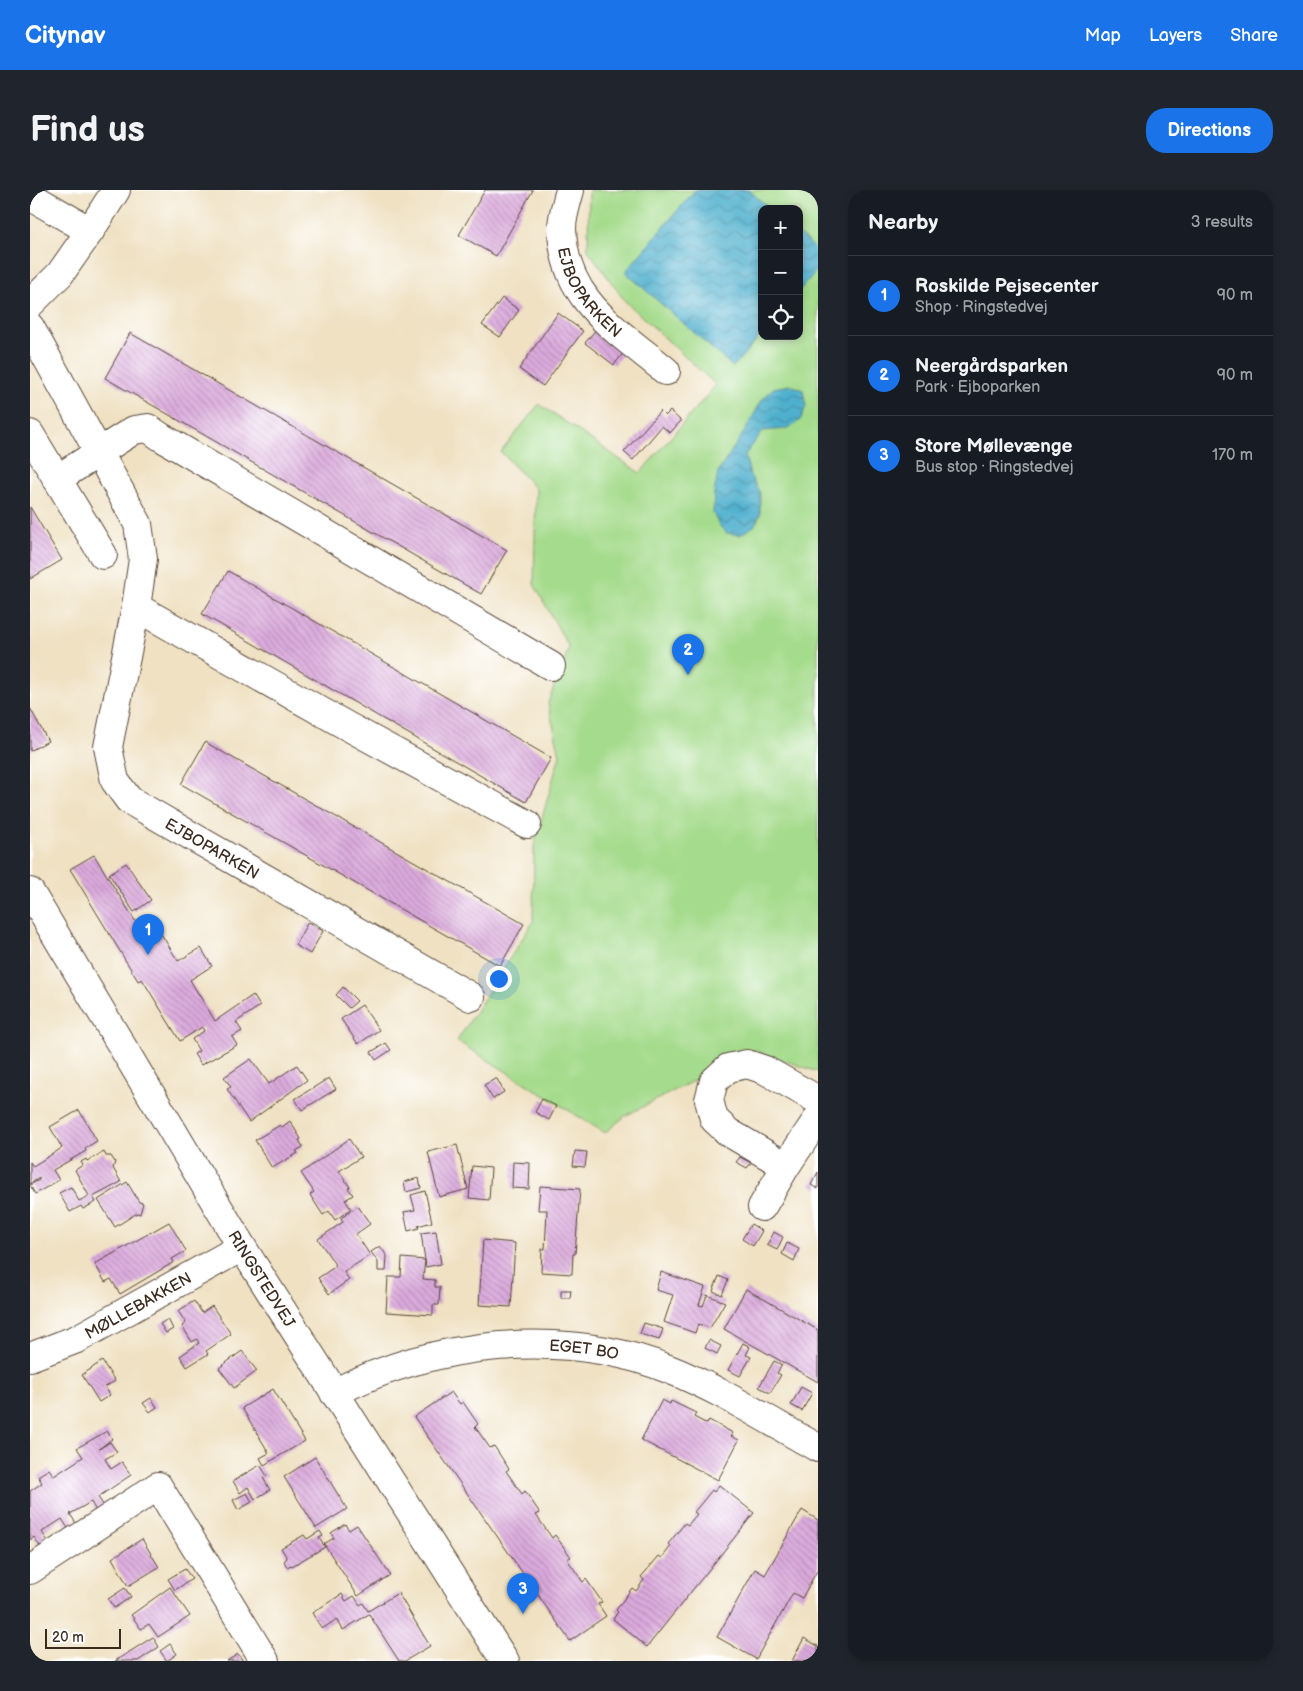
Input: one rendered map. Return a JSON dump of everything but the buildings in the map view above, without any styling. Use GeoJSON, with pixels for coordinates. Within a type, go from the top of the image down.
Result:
{"type":"FeatureCollection","features":[{"type":"Feature","properties":{"kind":"street"},"geometry":{"type":"LineString","coordinates":[[30,304],[60,274],[116,190]]}},
{"type":"Feature","properties":{"kind":"street","name":"EJBOPARKEN"},"geometry":{"type":"LineString","coordinates":[[570,190],[562,226],[566,262],[578,290],[596,312],[666,371]]}},
{"type":"Feature","properties":{"kind":"street"},"geometry":{"type":"LineString","coordinates":[[30,196],[90,231]]}},
{"type":"Feature","properties":{"kind":"street","name":"EJBOPARKEN"},"geometry":{"type":"LineString","coordinates":[[30,328],[138,524],[143,559],[136,607],[108,748],[115,781],[129,800],[471,997]]}},
{"type":"Feature","properties":{"kind":"street"},"geometry":{"type":"LineString","coordinates":[[57,479],[134,430],[148,428],[161,438],[550,666]]}},
{"type":"Feature","properties":{"kind":"street"},"geometry":{"type":"LineString","coordinates":[[30,434],[103,555]]}},
{"type":"Feature","properties":{"kind":"street"},"geometry":{"type":"LineString","coordinates":[[136,607],[346,726],[527,824]]}},
{"type":"Feature","properties":{"kind":"street","name":"RINGSTEDVEJ"},"geometry":{"type":"LineString","coordinates":[[30,892],[242,1247],[505,1661]]}},
{"type":"Feature","properties":{"kind":"street"},"geometry":{"type":"LineString","coordinates":[[786,1166],[728,1132],[714,1119],[709,1100],[714,1081],[728,1068],[747,1064],[766,1070],[818,1100]]}},
{"type":"Feature","properties":{"kind":"street"},"geometry":{"type":"LineString","coordinates":[[762,1207],[786,1166],[818,1118]]}},
{"type":"Feature","properties":{"kind":"street","name":"MØLLEBAKKEN"},"geometry":{"type":"LineString","coordinates":[[30,1357],[77,1339],[242,1247]]}},
{"type":"Feature","properties":{"kind":"street","name":"EGET BO"},"geometry":{"type":"LineString","coordinates":[[334,1393],[379,1372],[448,1354],[491,1347],[579,1347],[628,1356],[671,1370],[719,1393],[818,1448]]}},
{"type":"Feature","properties":{"kind":"street"},"geometry":{"type":"LineString","coordinates":[[30,1570],[158,1486],[265,1661]]}},
{"type":"Feature","properties":{"kind":"green space"},"geometry":{"type":"Polygon","coordinates":[[[589,190],[818,190],[818,1072],[753,1050],[625,1116],[605,1133],[457,1041],[533,922],[534,846],[560,755],[548,703],[569,648],[534,584],[536,489],[501,452],[539,404],[640,473],[716,385],[625,301],[588,250],[589,190]]]}},
{"type":"Feature","properties":{"kind":"water"},"geometry":{"type":"Polygon","coordinates":[[[695,190],[749,190],[766,205],[758,205],[758,339],[733,367],[625,272],[695,190]]]}},
{"type":"Feature","properties":{"kind":"water"},"geometry":{"type":"Polygon","coordinates":[[[803,238],[818,251],[818,269],[803,286],[803,238]]]}},
{"type":"Feature","properties":{"kind":"water"},"geometry":{"type":"Polygon","coordinates":[[[790,385],[803,390],[806,406],[801,419],[785,429],[763,431],[745,455],[750,475],[760,493],[760,515],[754,526],[740,535],[726,533],[719,525],[713,513],[718,472],[762,400],[773,388],[790,385]]]}},
{"type":"Feature","properties":{"kind":"place","name":"Neergårdsparken"},"geometry":{"type":"Point","coordinates":[688,675]}},
{"type":"Feature","properties":{"kind":"place","name":"Roskilde Pejsecenter"},"geometry":{"type":"Point","coordinates":[148,955]}},
{"type":"Feature","properties":{"kind":"place","name":"Store Møllevænge"},"geometry":{"type":"Point","coordinates":[523,1614]}}]}
